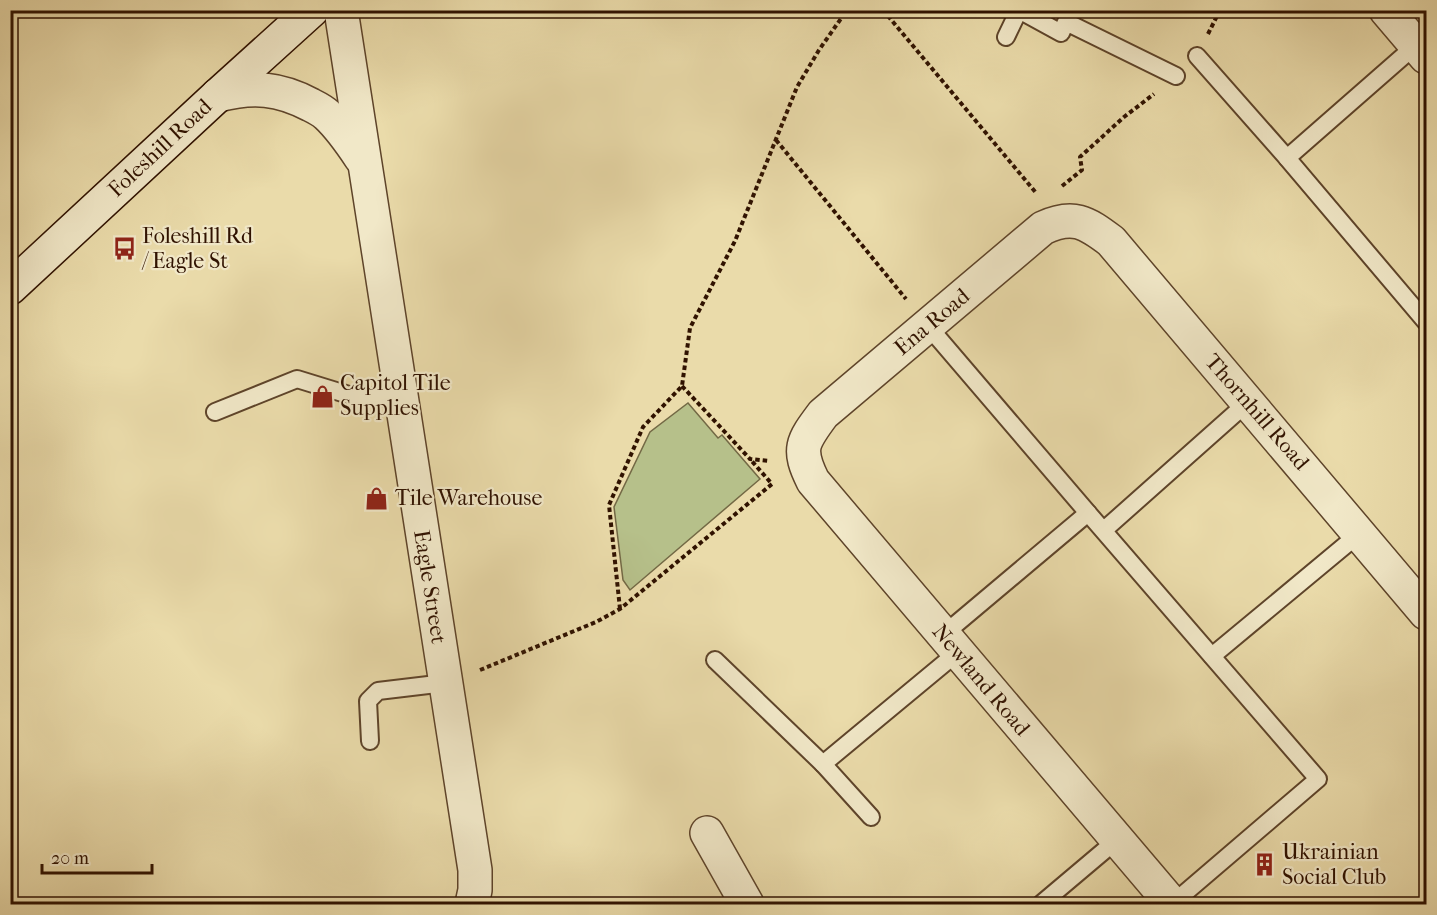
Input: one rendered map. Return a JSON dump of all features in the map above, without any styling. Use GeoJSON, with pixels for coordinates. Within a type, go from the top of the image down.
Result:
{"type":"FeatureCollection","features":[{"type":"Feature","properties":{"kind":"street","name":"Foleshill Road"},"geometry":{"type":"LineString","coordinates":[[10,288],[218,94],[312,10]]}},
{"type":"Feature","properties":{"kind":"street","name":"Eagle Street"},"geometry":{"type":"LineString","coordinates":[[341,10],[475,870],[472,904]]}},
{"type":"Feature","properties":{"kind":"street"},"geometry":{"type":"LineString","coordinates":[[1386,10],[1421,51]]}},
{"type":"Feature","properties":{"kind":"street","name":"Eagle Street"},"geometry":{"type":"LineString","coordinates":[[218,94],[241,89],[257,89],[293,95],[326,113],[348,138],[364,162]]}},
{"type":"Feature","properties":{"kind":"street","name":"Ena Road"},"geometry":{"type":"LineString","coordinates":[[804,457],[811,430],[823,414],[1060,214]]}},
{"type":"Feature","properties":{"kind":"street","name":"Thornhill Road"},"geometry":{"type":"LineString","coordinates":[[1060,214],[1096,229],[1111,242],[1360,533],[1426,614]]}},
{"type":"Feature","properties":{"kind":"street","name":"Newland Road"},"geometry":{"type":"LineString","coordinates":[[804,457],[813,481],[1172,904]]}},
{"type":"Feature","properties":{"kind":"street"},"geometry":{"type":"LineString","coordinates":[[707,833],[747,904]]}},
{"type":"Feature","properties":{"kind":"lane"},"geometry":{"type":"LineString","coordinates":[[1006,36],[1019,10],[1061,33],[1066,22],[1176,76]]}},
{"type":"Feature","properties":{"kind":"lane"},"geometry":{"type":"LineString","coordinates":[[1287,158],[1421,51]]}},
{"type":"Feature","properties":{"kind":"lane"},"geometry":{"type":"LineString","coordinates":[[1197,56],[1426,322]]}},
{"type":"Feature","properties":{"kind":"lane"},"geometry":{"type":"LineString","coordinates":[[928,326],[1318,779],[1172,904]]}},
{"type":"Feature","properties":{"kind":"lane"},"geometry":{"type":"LineString","coordinates":[[215,412],[297,379],[349,395],[401,399]]}},
{"type":"Feature","properties":{"kind":"lane"},"geometry":{"type":"LineString","coordinates":[[1104,530],[1248,402]]}},
{"type":"Feature","properties":{"kind":"lane"},"geometry":{"type":"LineString","coordinates":[[823,764],[1088,513]]}},
{"type":"Feature","properties":{"kind":"lane"},"geometry":{"type":"LineString","coordinates":[[1212,656],[1360,533]]}},
{"type":"Feature","properties":{"kind":"lane"},"geometry":{"type":"LineString","coordinates":[[715,660],[823,764],[871,817]]}},
{"type":"Feature","properties":{"kind":"lane"},"geometry":{"type":"LineString","coordinates":[[370,741],[368,701],[378,692],[445,679]]}},
{"type":"Feature","properties":{"kind":"lane"},"geometry":{"type":"LineString","coordinates":[[1041,904],[1118,840]]}},
{"type":"Feature","properties":{"kind":"path"},"geometry":{"type":"LineString","coordinates":[[620,609],[609,505],[643,427],[682,386],[690,328],[735,241],[797,87],[847,10]]}},
{"type":"Feature","properties":{"kind":"path"},"geometry":{"type":"LineString","coordinates":[[883,10],[1060,214],[1082,170],[1080,157],[1124,117],[1176,76]]}},
{"type":"Feature","properties":{"kind":"path"},"geometry":{"type":"LineString","coordinates":[[1197,56],[1220,10]]}},
{"type":"Feature","properties":{"kind":"path"},"geometry":{"type":"LineString","coordinates":[[776,140],[928,326]]}},
{"type":"Feature","properties":{"kind":"path"},"geometry":{"type":"LineString","coordinates":[[445,679],[484,670],[596,622],[620,609],[772,484],[682,386]]}},
{"type":"Feature","properties":{"kind":"path"},"geometry":{"type":"LineString","coordinates":[[750,459],[804,457]]}},
{"type":"Feature","properties":{"kind":"green space"},"geometry":{"type":"Polygon","coordinates":[[[688,403],[718,438],[722,435],[760,479],[630,590],[623,580],[614,507],[650,432],[688,403]]]}},
{"type":"Feature","properties":{"kind":"place","name":"Foleshill Rd / Eagle St"},"geometry":{"type":"Point","coordinates":[124,249]}},
{"type":"Feature","properties":{"kind":"place","name":"Capitol Tile Supplies"},"geometry":{"type":"Point","coordinates":[322,396]}},
{"type":"Feature","properties":{"kind":"place","name":"Tile Warehouse"},"geometry":{"type":"Point","coordinates":[377,498]}},
{"type":"Feature","properties":{"kind":"place","name":"Ukrainian Social Club"},"geometry":{"type":"Point","coordinates":[1264,865]}}]}
